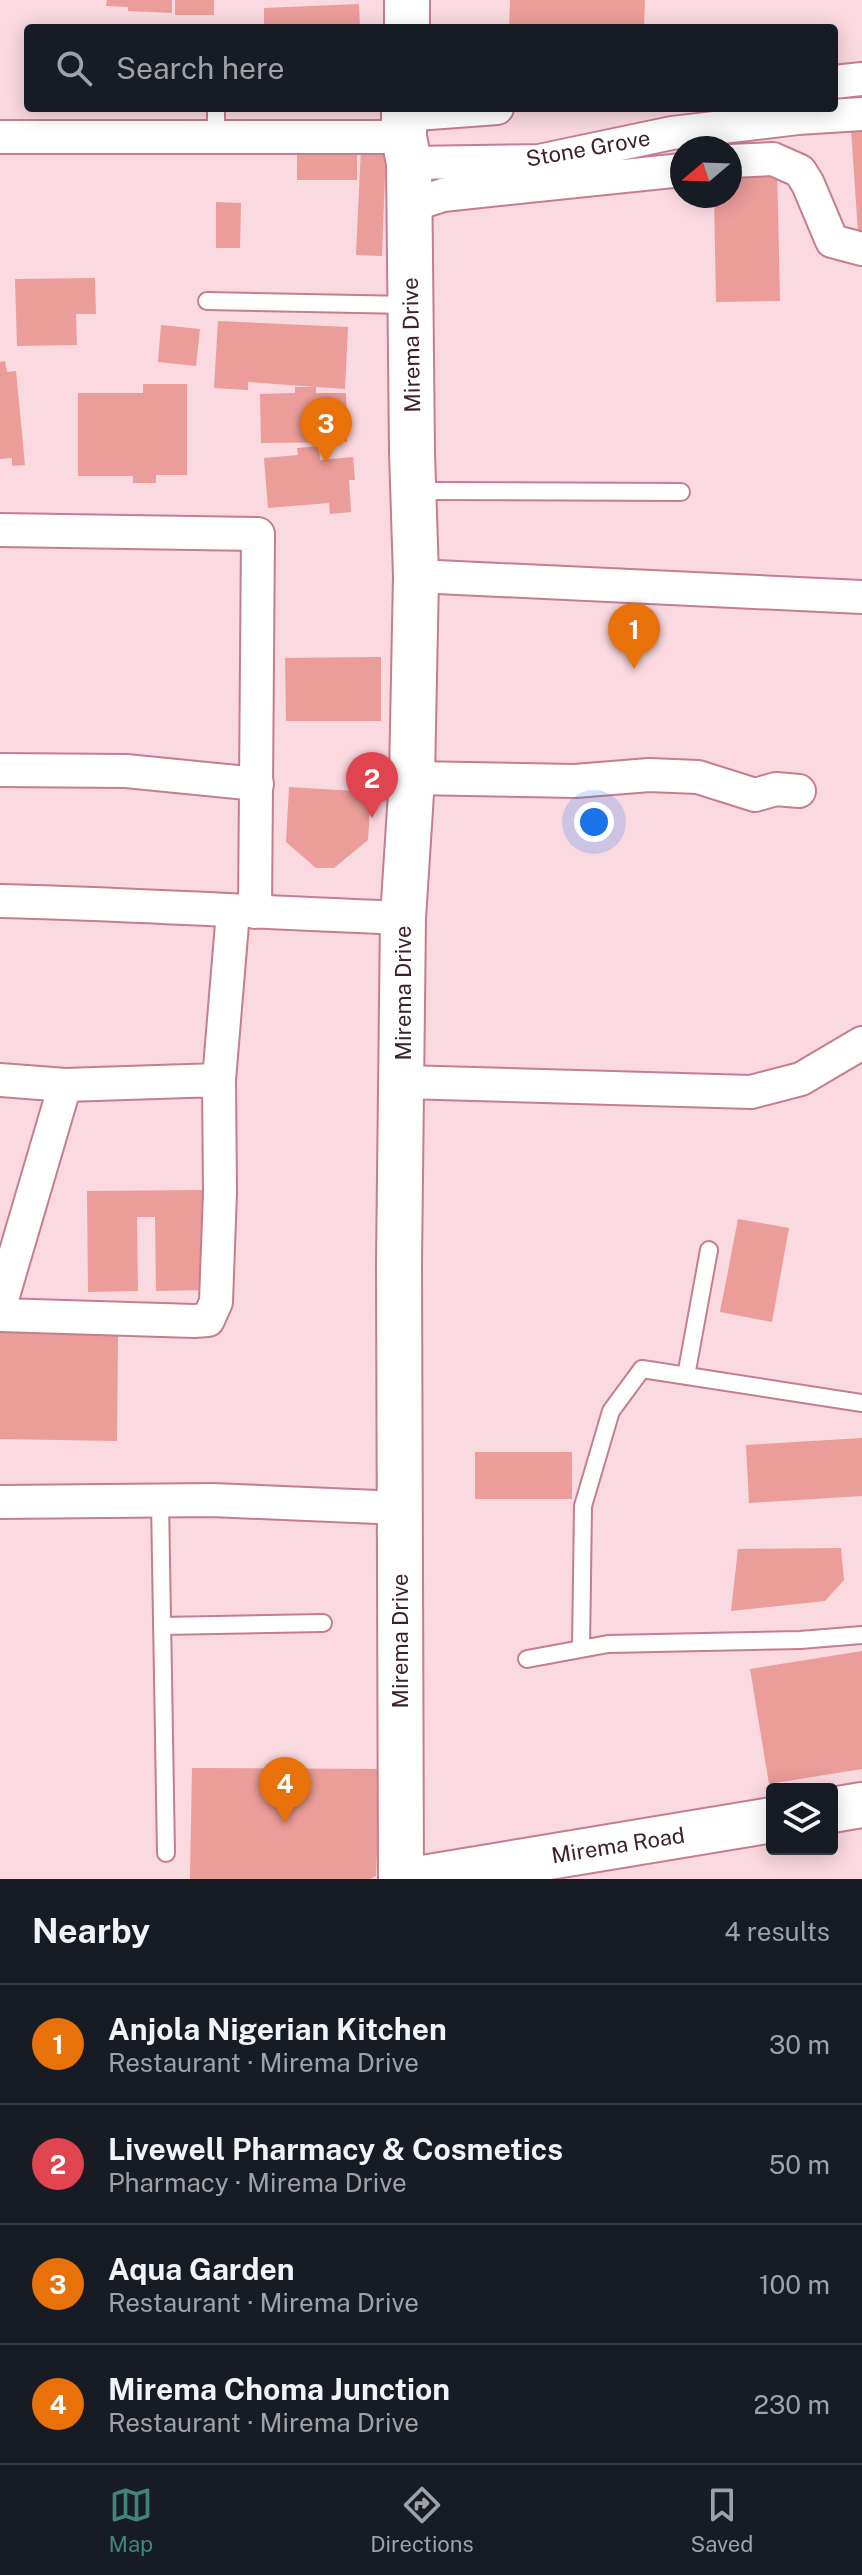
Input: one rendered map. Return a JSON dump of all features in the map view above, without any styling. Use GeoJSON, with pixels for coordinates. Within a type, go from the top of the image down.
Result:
{"type":"FeatureCollection","features":[{"type":"Feature","properties":{"kind":"street"},"geometry":{"type":"LineString","coordinates":[[407,0],[407,24]]}},
{"type":"Feature","properties":{"kind":"street"},"geometry":{"type":"LineString","coordinates":[[838,82],[862,79]]}},
{"type":"Feature","properties":{"kind":"street"},"geometry":{"type":"LineString","coordinates":[[0,137],[216,122],[405,131],[481,112]]}},
{"type":"Feature","properties":{"kind":"street","name":"Stone Grove"},"geometry":{"type":"LineString","coordinates":[[405,131],[539,161],[672,133],[862,114]]}},
{"type":"Feature","properties":{"kind":"street","name":"Mirema Drive"},"geometry":{"type":"LineString","coordinates":[[401,1879],[399,1264],[403,918],[412,778],[416,576],[405,131]]}},
{"type":"Feature","properties":{"kind":"street"},"geometry":{"type":"LineString","coordinates":[[742,160],[773,159],[800,171],[832,241],[862,249]]}},
{"type":"Feature","properties":{"kind":"street"},"geometry":{"type":"LineString","coordinates":[[409,206],[443,195],[670,171]]}},
{"type":"Feature","properties":{"kind":"street"},"geometry":{"type":"LineString","coordinates":[[0,530],[258,534],[257,784],[244,912],[219,1080],[220,1192],[216,1302],[208,1320],[194,1321],[0,1315]]}},
{"type":"Feature","properties":{"kind":"street"},"geometry":{"type":"LineString","coordinates":[[416,576],[862,597]]}},
{"type":"Feature","properties":{"kind":"street"},"geometry":{"type":"LineString","coordinates":[[0,770],[126,771],[257,784]]}},
{"type":"Feature","properties":{"kind":"street"},"geometry":{"type":"LineString","coordinates":[[412,778],[575,781],[649,775],[698,777],[755,795],[776,789],[799,791]]}},
{"type":"Feature","properties":{"kind":"street"},"geometry":{"type":"LineString","coordinates":[[0,901],[403,918]]}},
{"type":"Feature","properties":{"kind":"street"},"geometry":{"type":"LineString","coordinates":[[403,1082],[751,1092],[801,1079],[862,1043]]}},
{"type":"Feature","properties":{"kind":"street"},"geometry":{"type":"LineString","coordinates":[[0,1080],[65,1085],[219,1080]]}},
{"type":"Feature","properties":{"kind":"street"},"geometry":{"type":"LineString","coordinates":[[0,1306],[65,1085]]}},
{"type":"Feature","properties":{"kind":"street"},"geometry":{"type":"LineString","coordinates":[[0,1502],[212,1500],[401,1508]]}},
{"type":"Feature","properties":{"kind":"street"},"geometry":{"type":"LineString","coordinates":[[838,1809],[862,1805]]}},
{"type":"Feature","properties":{"kind":"street","name":"Mirema Road"},"geometry":{"type":"LineString","coordinates":[[417,1879],[766,1821]]}},
{"type":"Feature","properties":{"kind":"lane"},"geometry":{"type":"LineString","coordinates":[[207,301],[411,305]]}},
{"type":"Feature","properties":{"kind":"lane"},"geometry":{"type":"LineString","coordinates":[[413,491],[681,492]]}},
{"type":"Feature","properties":{"kind":"lane"},"geometry":{"type":"LineString","coordinates":[[686,1376],[709,1250]]}},
{"type":"Feature","properties":{"kind":"lane"},"geometry":{"type":"LineString","coordinates":[[581,1649],[583,1506],[611,1411],[642,1369],[862,1403]]}},
{"type":"Feature","properties":{"kind":"lane"},"geometry":{"type":"LineString","coordinates":[[160,1501],[166,1853]]}},
{"type":"Feature","properties":{"kind":"lane"},"geometry":{"type":"LineString","coordinates":[[162,1626],[323,1623]]}},
{"type":"Feature","properties":{"kind":"lane"},"geometry":{"type":"LineString","coordinates":[[527,1659],[643,1642],[800,1640],[862,1635]]}},
{"type":"Feature","properties":{"kind":"building"},"geometry":{"type":"Polygon","coordinates":[[[107,0],[172,0],[172,13],[128,11],[128,7],[106,6],[107,0]]]}},
{"type":"Feature","properties":{"kind":"building"},"geometry":{"type":"Polygon","coordinates":[[[175,0],[214,0],[214,15],[175,15],[175,0]]]}},
{"type":"Feature","properties":{"kind":"building"},"geometry":{"type":"Polygon","coordinates":[[[510,0],[645,0],[644,24],[509,24],[510,0]]]}},
{"type":"Feature","properties":{"kind":"building"},"geometry":{"type":"Polygon","coordinates":[[[359,4],[360,24],[264,24],[264,8],[359,4]]]}},
{"type":"Feature","properties":{"kind":"building"},"geometry":{"type":"Polygon","coordinates":[[[862,114],[862,231],[858,232],[850,115],[862,114]]]}},
{"type":"Feature","properties":{"kind":"building"},"geometry":{"type":"Polygon","coordinates":[[[297,146],[357,146],[357,180],[297,180],[297,146]]]}},
{"type":"Feature","properties":{"kind":"building"},"geometry":{"type":"Polygon","coordinates":[[[361,147],[386,148],[382,256],[356,255],[361,147]]]}},
{"type":"Feature","properties":{"kind":"building"},"geometry":{"type":"Polygon","coordinates":[[[742,166],[777,166],[780,301],[716,302],[714,208],[742,208],[742,166]]]}},
{"type":"Feature","properties":{"kind":"building"},"geometry":{"type":"Polygon","coordinates":[[[216,202],[241,203],[240,248],[216,248],[216,202]]]}},
{"type":"Feature","properties":{"kind":"building"},"geometry":{"type":"Polygon","coordinates":[[[95,278],[96,314],[76,314],[77,345],[17,346],[15,279],[95,278]]]}},
{"type":"Feature","properties":{"kind":"building"},"geometry":{"type":"Polygon","coordinates":[[[218,321],[348,327],[345,389],[248,382],[248,390],[214,388],[218,321]]]}},
{"type":"Feature","properties":{"kind":"building"},"geometry":{"type":"Polygon","coordinates":[[[161,325],[200,329],[196,366],[158,362],[161,325]]]}},
{"type":"Feature","properties":{"kind":"building"},"geometry":{"type":"Polygon","coordinates":[[[5,361],[7,372],[16,371],[25,465],[12,466],[12,458],[0,459],[0,362],[5,361]]]}},
{"type":"Feature","properties":{"kind":"building"},"geometry":{"type":"Polygon","coordinates":[[[143,384],[187,384],[187,475],[156,475],[156,483],[133,483],[133,476],[78,476],[78,393],[143,393],[143,384]]]}},
{"type":"Feature","properties":{"kind":"building"},"geometry":{"type":"Polygon","coordinates":[[[295,387],[316,387],[316,393],[346,393],[347,442],[261,443],[260,394],[295,393],[295,387]]]}},
{"type":"Feature","properties":{"kind":"building"},"geometry":{"type":"Polygon","coordinates":[[[319,446],[320,460],[353,457],[355,480],[349,480],[351,512],[330,514],[329,503],[268,508],[264,458],[298,455],[297,448],[319,446]]]}},
{"type":"Feature","properties":{"kind":"building"},"geometry":{"type":"Polygon","coordinates":[[[381,657],[381,721],[286,721],[285,658],[381,657]]]}},
{"type":"Feature","properties":{"kind":"building"},"geometry":{"type":"Polygon","coordinates":[[[289,787],[371,792],[368,840],[334,868],[316,868],[286,842],[289,787]]]}},
{"type":"Feature","properties":{"kind":"building"},"geometry":{"type":"Polygon","coordinates":[[[204,1190],[206,1290],[156,1291],[155,1217],[137,1217],[138,1291],[88,1292],[87,1191],[204,1190]]]}},
{"type":"Feature","properties":{"kind":"building"},"geometry":{"type":"Polygon","coordinates":[[[738,1219],[789,1228],[772,1322],[720,1312],[738,1219]]]}},
{"type":"Feature","properties":{"kind":"building"},"geometry":{"type":"Polygon","coordinates":[[[0,1332],[118,1335],[117,1441],[0,1439],[0,1332]]]}},
{"type":"Feature","properties":{"kind":"building"},"geometry":{"type":"Polygon","coordinates":[[[862,1438],[862,1496],[749,1503],[746,1445],[862,1438]]]}},
{"type":"Feature","properties":{"kind":"building"},"geometry":{"type":"Polygon","coordinates":[[[475,1452],[572,1452],[572,1499],[475,1499],[475,1452]]]}},
{"type":"Feature","properties":{"kind":"building"},"geometry":{"type":"Polygon","coordinates":[[[841,1548],[844,1580],[825,1601],[731,1611],[738,1549],[841,1548]]]}},
{"type":"Feature","properties":{"kind":"building"},"geometry":{"type":"Polygon","coordinates":[[[862,1651],[862,1769],[769,1783],[750,1669],[862,1651]]]}},
{"type":"Feature","properties":{"kind":"building"},"geometry":{"type":"Polygon","coordinates":[[[192,1768],[380,1769],[376,1876],[370,1879],[190,1879],[192,1768]]]}},
{"type":"Feature","properties":{"kind":"place","name":"Aqua Garden"},"geometry":{"type":"Point","coordinates":[326,463]}},
{"type":"Feature","properties":{"kind":"place","name":"Anjola Nigerian Kitchen"},"geometry":{"type":"Point","coordinates":[634,669]}},
{"type":"Feature","properties":{"kind":"place","name":"Livewell Pharmacy & Cosmetics"},"geometry":{"type":"Point","coordinates":[372,818]}},
{"type":"Feature","properties":{"kind":"place","name":"Mirema Choma Junction"},"geometry":{"type":"Point","coordinates":[285,1823]}}]}
